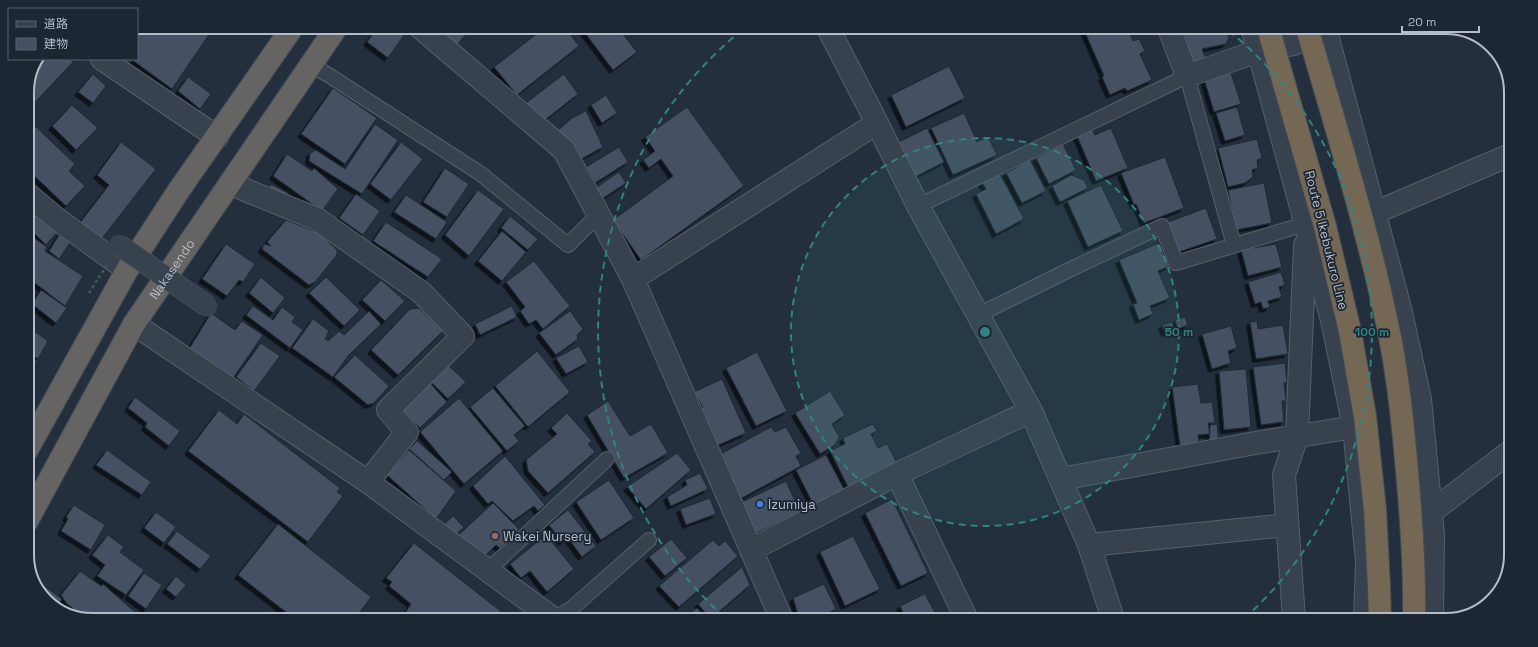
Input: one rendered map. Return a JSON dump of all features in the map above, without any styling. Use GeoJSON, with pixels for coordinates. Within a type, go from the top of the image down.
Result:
{"type":"FeatureCollection","features":[{"type":"Feature","properties":{"kind":"highway"},"geometry":{"type":"LineString","coordinates":[[34,435],[127,270],[179,190],[288,34]]}},
{"type":"Feature","properties":{"kind":"highway","name":"Nakasendo"},"geometry":{"type":"LineString","coordinates":[[34,508],[134,324],[332,34]]}},
{"type":"Feature","properties":{"kind":"highway","name":"Route 5 Ikebukuro Line"},"geometry":{"type":"LineString","coordinates":[[1270,34],[1325,226],[1350,331],[1365,416],[1375,509],[1380,586],[1380,613]]}},
{"type":"Feature","properties":{"kind":"highway"},"geometry":{"type":"LineString","coordinates":[[1309,34],[1361,216],[1387,323],[1402,412],[1415,589],[1414,613]]}},
{"type":"Feature","properties":{"kind":"street"},"geometry":{"type":"LineString","coordinates":[[428,34],[564,150],[632,279],[779,613]]}},
{"type":"Feature","properties":{"kind":"street"},"geometry":{"type":"LineString","coordinates":[[831,34],[918,206],[1031,411],[1090,545],[1111,613]]}},
{"type":"Feature","properties":{"kind":"street"},"geometry":{"type":"LineString","coordinates":[[1171,34],[1186,76],[1256,41],[1294,44],[1312,34]]}},
{"type":"Feature","properties":{"kind":"street"},"geometry":{"type":"LineString","coordinates":[[1327,34],[1400,308],[1420,399],[1433,535],[1432,613]]}},
{"type":"Feature","properties":{"kind":"street"},"geometry":{"type":"LineString","coordinates":[[1256,41],[1332,320],[1354,427],[1367,561],[1365,613]]}},
{"type":"Feature","properties":{"kind":"street"},"geometry":{"type":"LineString","coordinates":[[103,60],[217,137]]}},
{"type":"Feature","properties":{"kind":"street"},"geometry":{"type":"LineString","coordinates":[[632,279],[877,123]]}},
{"type":"Feature","properties":{"kind":"street"},"geometry":{"type":"LineString","coordinates":[[1374,213],[1504,158]]}},
{"type":"Feature","properties":{"kind":"street"},"geometry":{"type":"LineString","coordinates":[[230,182],[250,192],[317,219],[421,292],[463,336],[388,410],[407,432],[368,482]]}},
{"type":"Feature","properties":{"kind":"street"},"geometry":{"type":"LineString","coordinates":[[34,200],[61,222],[127,270]]}},
{"type":"Feature","properties":{"kind":"street"},"geometry":{"type":"LineString","coordinates":[[1293,613],[1284,475],[1297,436],[1306,224]]}},
{"type":"Feature","properties":{"kind":"street"},"geometry":{"type":"LineString","coordinates":[[119,245],[207,306]]}},
{"type":"Feature","properties":{"kind":"street"},"geometry":{"type":"LineString","coordinates":[[134,324],[368,482],[546,613]]}},
{"type":"Feature","properties":{"kind":"street"},"geometry":{"type":"LineString","coordinates":[[751,550],[897,474],[1031,411]]}},
{"type":"Feature","properties":{"kind":"street"},"geometry":{"type":"LineString","coordinates":[[1061,479],[1354,427]]}},
{"type":"Feature","properties":{"kind":"street"},"geometry":{"type":"LineString","coordinates":[[1430,513],[1504,456]]}},
{"type":"Feature","properties":{"kind":"street"},"geometry":{"type":"LineString","coordinates":[[897,474],[964,613]]}},
{"type":"Feature","properties":{"kind":"street"},"geometry":{"type":"LineString","coordinates":[[1090,545],[1287,525]]}},
{"type":"Feature","properties":{"kind":"lane"},"geometry":{"type":"LineString","coordinates":[[311,65],[481,174],[568,245],[598,215]]}},
{"type":"Feature","properties":{"kind":"lane"},"geometry":{"type":"LineString","coordinates":[[918,206],[1186,76],[1234,245]]}},
{"type":"Feature","properties":{"kind":"lane"},"geometry":{"type":"LineString","coordinates":[[978,315],[1162,226],[1176,263],[1306,224]]}},
{"type":"Feature","properties":{"kind":"lane"},"geometry":{"type":"LineString","coordinates":[[488,570],[607,459]]}},
{"type":"Feature","properties":{"kind":"lane"},"geometry":{"type":"LineString","coordinates":[[564,613],[571,609],[649,540]]}},
{"type":"Feature","properties":{"kind":"path"},"geometry":{"type":"LineString","coordinates":[[89,293],[119,245]]}},
{"type":"Feature","properties":{"kind":"building"},"geometry":{"type":"Polygon","coordinates":[[[138,34],[209,34],[172,89],[134,60],[138,60],[138,34]]]}},
{"type":"Feature","properties":{"kind":"building"},"geometry":{"type":"Polygon","coordinates":[[[373,34],[405,34],[388,58],[367,42],[373,34]]]}},
{"type":"Feature","properties":{"kind":"building"},"geometry":{"type":"Polygon","coordinates":[[[443,34],[466,34],[457,45],[443,34]]]}},
{"type":"Feature","properties":{"kind":"building"},"geometry":{"type":"Polygon","coordinates":[[[537,34],[570,34],[579,46],[517,95],[494,67],[537,34]]]}},
{"type":"Feature","properties":{"kind":"building"},"geometry":{"type":"Polygon","coordinates":[[[586,34],[623,34],[637,52],[613,70],[586,34]]]}},
{"type":"Feature","properties":{"kind":"building"},"geometry":{"type":"Polygon","coordinates":[[[1086,34],[1130,34],[1133,41],[1139,39],[1145,51],[1140,54],[1152,80],[1127,91],[1125,88],[1110,95],[1102,77],[1104,76],[1086,34]]]}},
{"type":"Feature","properties":{"kind":"building"},"geometry":{"type":"Polygon","coordinates":[[[1180,34],[1228,34],[1229,37],[1226,44],[1202,49],[1206,59],[1191,64],[1180,34]]]}},
{"type":"Feature","properties":{"kind":"building"},"geometry":{"type":"Polygon","coordinates":[[[44,60],[71,60],[73,62],[34,104],[35,81],[38,70],[44,60]]]}},
{"type":"Feature","properties":{"kind":"building"},"geometry":{"type":"Polygon","coordinates":[[[949,66],[965,98],[906,127],[891,95],[949,66]]]}},
{"type":"Feature","properties":{"kind":"building"},"geometry":{"type":"Polygon","coordinates":[[[1230,70],[1241,104],[1214,112],[1204,79],[1230,70]]]}},
{"type":"Feature","properties":{"kind":"building"},"geometry":{"type":"Polygon","coordinates":[[[93,74],[106,86],[93,103],[78,92],[93,74]]]}},
{"type":"Feature","properties":{"kind":"building"},"geometry":{"type":"Polygon","coordinates":[[[564,74],[578,94],[541,123],[526,103],[564,74]]]}},
{"type":"Feature","properties":{"kind":"building"},"geometry":{"type":"Polygon","coordinates":[[[188,77],[211,94],[200,109],[178,91],[188,77]]]}},
{"type":"Feature","properties":{"kind":"building"},"geometry":{"type":"Polygon","coordinates":[[[333,88],[377,118],[345,164],[301,134],[333,88]]]}},
{"type":"Feature","properties":{"kind":"building"},"geometry":{"type":"Polygon","coordinates":[[[606,95],[617,113],[602,123],[591,105],[606,95]]]}},
{"type":"Feature","properties":{"kind":"building"},"geometry":{"type":"Polygon","coordinates":[[[72,105],[98,128],[76,150],[52,126],[72,105]]]}},
{"type":"Feature","properties":{"kind":"building"},"geometry":{"type":"Polygon","coordinates":[[[687,107],[744,186],[641,260],[613,220],[673,176],[661,159],[649,168],[643,160],[655,151],[645,137],[687,107]]]}},
{"type":"Feature","properties":{"kind":"building"},"geometry":{"type":"Polygon","coordinates":[[[1237,107],[1245,135],[1225,141],[1216,113],[1237,107]]]}},
{"type":"Feature","properties":{"kind":"building"},"geometry":{"type":"Polygon","coordinates":[[[586,111],[603,147],[576,162],[555,133],[572,118],[586,111]]]}},
{"type":"Feature","properties":{"kind":"building"},"geometry":{"type":"Polygon","coordinates":[[[964,113],[977,142],[988,137],[997,155],[953,175],[931,128],[964,113]]]}},
{"type":"Feature","properties":{"kind":"building"},"geometry":{"type":"Polygon","coordinates":[[[375,124],[398,140],[362,194],[309,161],[310,153],[316,150],[345,169],[375,124]]]}},
{"type":"Feature","properties":{"kind":"building"},"geometry":{"type":"Polygon","coordinates":[[[34,125],[75,164],[69,171],[85,186],[66,206],[34,176],[34,125]]]}},
{"type":"Feature","properties":{"kind":"building"},"geometry":{"type":"Polygon","coordinates":[[[927,128],[944,162],[915,177],[897,143],[927,128]]]}},
{"type":"Feature","properties":{"kind":"building"},"geometry":{"type":"Polygon","coordinates":[[[1111,128],[1128,168],[1096,181],[1077,136],[1092,129],[1095,135],[1111,128]]]}},
{"type":"Feature","properties":{"kind":"building"},"geometry":{"type":"Polygon","coordinates":[[[1257,139],[1262,158],[1257,160],[1258,168],[1252,170],[1253,177],[1245,183],[1228,187],[1218,148],[1257,139]]]}},
{"type":"Feature","properties":{"kind":"building"},"geometry":{"type":"Polygon","coordinates":[[[121,142],[156,169],[100,241],[79,224],[109,185],[97,175],[121,142]]]}},
{"type":"Feature","properties":{"kind":"building"},"geometry":{"type":"Polygon","coordinates":[[[401,142],[423,159],[391,200],[370,184],[401,142]]]}},
{"type":"Feature","properties":{"kind":"building"},"geometry":{"type":"Polygon","coordinates":[[[1063,144],[1076,170],[1049,184],[1036,158],[1063,144]]]}},
{"type":"Feature","properties":{"kind":"building"},"geometry":{"type":"Polygon","coordinates":[[[619,147],[628,162],[595,183],[586,167],[619,147]]]}},
{"type":"Feature","properties":{"kind":"building"},"geometry":{"type":"Polygon","coordinates":[[[287,154],[312,171],[314,168],[338,189],[322,211],[273,176],[287,154]]]}},
{"type":"Feature","properties":{"kind":"building"},"geometry":{"type":"Polygon","coordinates":[[[1165,157],[1184,208],[1144,223],[1136,204],[1134,205],[1121,173],[1165,157]]]}},
{"type":"Feature","properties":{"kind":"building"},"geometry":{"type":"Polygon","coordinates":[[[1030,160],[1046,191],[1022,203],[1006,173],[1030,160]]]}},
{"type":"Feature","properties":{"kind":"building"},"geometry":{"type":"Polygon","coordinates":[[[445,168],[469,184],[447,217],[423,202],[445,168]]]}},
{"type":"Feature","properties":{"kind":"building"},"geometry":{"type":"Polygon","coordinates":[[[619,172],[626,183],[599,201],[591,191],[619,172]]]}},
{"type":"Feature","properties":{"kind":"building"},"geometry":{"type":"Polygon","coordinates":[[[1000,174],[1024,219],[996,234],[976,194],[986,189],[982,183],[1000,174]]]}},
{"type":"Feature","properties":{"kind":"building"},"geometry":{"type":"Polygon","coordinates":[[[1071,175],[1084,180],[1088,188],[1060,202],[1052,186],[1071,175]]]}},
{"type":"Feature","properties":{"kind":"building"},"geometry":{"type":"Polygon","coordinates":[[[1264,183],[1272,223],[1236,230],[1228,190],[1264,183]]]}},
{"type":"Feature","properties":{"kind":"building"},"geometry":{"type":"Polygon","coordinates":[[[271,184],[288,193],[282,205],[265,196],[271,184]]]}},
{"type":"Feature","properties":{"kind":"building"},"geometry":{"type":"Polygon","coordinates":[[[1101,185],[1123,231],[1088,247],[1067,201],[1101,185]]]}},
{"type":"Feature","properties":{"kind":"building"},"geometry":{"type":"Polygon","coordinates":[[[478,190],[504,209],[469,256],[445,235],[478,190]]]}},
{"type":"Feature","properties":{"kind":"building"},"geometry":{"type":"Polygon","coordinates":[[[356,194],[380,211],[363,235],[339,218],[356,194]]]}},
{"type":"Feature","properties":{"kind":"building"},"geometry":{"type":"Polygon","coordinates":[[[406,195],[447,222],[436,239],[394,212],[406,195]]]}},
{"type":"Feature","properties":{"kind":"building"},"geometry":{"type":"Polygon","coordinates":[[[1206,208],[1217,239],[1179,252],[1168,222],[1206,208]]]}},
{"type":"Feature","properties":{"kind":"building"},"geometry":{"type":"Polygon","coordinates":[[[34,210],[58,231],[46,245],[34,233],[34,210]]]}},
{"type":"Feature","properties":{"kind":"building"},"geometry":{"type":"Polygon","coordinates":[[[510,216],[538,239],[528,250],[501,228],[510,216]]]}},
{"type":"Feature","properties":{"kind":"building"},"geometry":{"type":"Polygon","coordinates":[[[286,220],[319,233],[337,250],[337,255],[315,282],[309,285],[262,248],[265,244],[271,246],[267,242],[286,220]]]}},
{"type":"Feature","properties":{"kind":"building"},"geometry":{"type":"Polygon","coordinates":[[[386,222],[442,259],[428,277],[373,241],[386,222]]]}},
{"type":"Feature","properties":{"kind":"building"},"geometry":{"type":"Polygon","coordinates":[[[502,231],[526,252],[502,281],[478,261],[502,231]]]}},
{"type":"Feature","properties":{"kind":"building"},"geometry":{"type":"Polygon","coordinates":[[[61,232],[72,240],[59,259],[49,251],[61,232]]]}},
{"type":"Feature","properties":{"kind":"building"},"geometry":{"type":"Polygon","coordinates":[[[34,238],[47,247],[45,251],[83,276],[65,306],[34,282],[34,238]]]}},
{"type":"Feature","properties":{"kind":"building"},"geometry":{"type":"Polygon","coordinates":[[[1159,243],[1169,266],[1158,271],[1170,298],[1150,306],[1153,314],[1139,320],[1133,304],[1137,303],[1119,260],[1159,243]]]}},
{"type":"Feature","properties":{"kind":"building"},"geometry":{"type":"Polygon","coordinates":[[[226,244],[255,264],[243,282],[239,280],[227,296],[202,279],[226,244]]]}},
{"type":"Feature","properties":{"kind":"building"},"geometry":{"type":"Polygon","coordinates":[[[1276,244],[1282,267],[1248,276],[1241,250],[1276,244]]]}},
{"type":"Feature","properties":{"kind":"building"},"geometry":{"type":"Polygon","coordinates":[[[534,261],[570,306],[543,329],[536,320],[529,324],[520,311],[525,307],[506,282],[534,261]]]}},
{"type":"Feature","properties":{"kind":"building"},"geometry":{"type":"Polygon","coordinates":[[[1281,272],[1285,285],[1279,287],[1282,297],[1268,301],[1270,307],[1263,309],[1261,302],[1255,304],[1248,282],[1281,272]]]}},
{"type":"Feature","properties":{"kind":"building"},"geometry":{"type":"Polygon","coordinates":[[[261,277],[285,298],[273,313],[249,293],[261,277]]]}},
{"type":"Feature","properties":{"kind":"building"},"geometry":{"type":"Polygon","coordinates":[[[326,277],[360,310],[344,326],[309,293],[326,277]]]}},
{"type":"Feature","properties":{"kind":"building"},"geometry":{"type":"Polygon","coordinates":[[[381,280],[405,301],[385,321],[362,300],[381,280]]]}},
{"type":"Feature","properties":{"kind":"building"},"geometry":{"type":"Polygon","coordinates":[[[41,290],[67,308],[56,323],[34,306],[34,301],[41,290]]]}},
{"type":"Feature","properties":{"kind":"building"},"geometry":{"type":"Polygon","coordinates":[[[253,306],[273,320],[282,307],[295,317],[292,322],[303,330],[290,348],[246,315],[253,306]]]}},
{"type":"Feature","properties":{"kind":"building"},"geometry":{"type":"Polygon","coordinates":[[[512,306],[517,317],[480,335],[475,324],[512,306]]]}},
{"type":"Feature","properties":{"kind":"building"},"geometry":{"type":"Polygon","coordinates":[[[419,308],[443,331],[398,375],[371,350],[410,309],[419,308]]]}},
{"type":"Feature","properties":{"kind":"building"},"geometry":{"type":"Polygon","coordinates":[[[369,311],[381,324],[348,356],[333,377],[292,348],[313,319],[329,331],[325,339],[328,341],[339,331],[344,335],[369,311]]]}},
{"type":"Feature","properties":{"kind":"building"},"geometry":{"type":"Polygon","coordinates":[[[570,311],[583,329],[577,335],[578,339],[556,355],[539,333],[570,311]]]}},
{"type":"Feature","properties":{"kind":"building"},"geometry":{"type":"Polygon","coordinates":[[[211,313],[235,330],[242,321],[263,335],[229,384],[186,354],[211,313]]]}},
{"type":"Feature","properties":{"kind":"building"},"geometry":{"type":"Polygon","coordinates":[[[1185,317],[1188,325],[1178,329],[1175,320],[1185,317]]]}},
{"type":"Feature","properties":{"kind":"building"},"geometry":{"type":"Polygon","coordinates":[[[1257,321],[1258,329],[1283,325],[1288,354],[1256,359],[1250,322],[1257,321]]]}},
{"type":"Feature","properties":{"kind":"building"},"geometry":{"type":"Polygon","coordinates":[[[1172,322],[1175,330],[1165,333],[1162,325],[1172,322]]]}},
{"type":"Feature","properties":{"kind":"building"},"geometry":{"type":"Polygon","coordinates":[[[1231,326],[1237,348],[1228,351],[1231,363],[1212,369],[1202,334],[1231,326]]]}},
{"type":"Feature","properties":{"kind":"building"},"geometry":{"type":"Polygon","coordinates":[[[34,331],[48,341],[38,359],[34,356],[34,331]]]}},
{"type":"Feature","properties":{"kind":"building"},"geometry":{"type":"Polygon","coordinates":[[[261,343],[280,356],[254,391],[236,377],[261,343]]]}},
{"type":"Feature","properties":{"kind":"building"},"geometry":{"type":"Polygon","coordinates":[[[579,346],[588,362],[566,374],[556,358],[579,346]]]}},
{"type":"Feature","properties":{"kind":"building"},"geometry":{"type":"Polygon","coordinates":[[[537,351],[570,392],[528,427],[495,386],[537,351]]]}},
{"type":"Feature","properties":{"kind":"building"},"geometry":{"type":"Polygon","coordinates":[[[757,352],[787,411],[756,426],[726,368],[757,352]]]}},
{"type":"Feature","properties":{"kind":"building"},"geometry":{"type":"Polygon","coordinates":[[[355,355],[389,386],[374,403],[368,405],[334,377],[355,355]]]}},
{"type":"Feature","properties":{"kind":"building"},"geometry":{"type":"Polygon","coordinates":[[[1285,363],[1287,382],[1284,383],[1286,401],[1282,401],[1284,422],[1261,425],[1253,367],[1285,363]]]}},
{"type":"Feature","properties":{"kind":"building"},"geometry":{"type":"Polygon","coordinates":[[[448,365],[466,382],[448,399],[431,382],[448,365]]]}},
{"type":"Feature","properties":{"kind":"building"},"geometry":{"type":"Polygon","coordinates":[[[1246,369],[1251,427],[1224,430],[1219,371],[1246,369]]]}},
{"type":"Feature","properties":{"kind":"building"},"geometry":{"type":"Polygon","coordinates":[[[722,379],[746,433],[714,447],[698,410],[703,407],[694,392],[722,379]]]}},
{"type":"Feature","properties":{"kind":"building"},"geometry":{"type":"Polygon","coordinates":[[[430,383],[447,402],[420,428],[402,410],[430,383]]]}},
{"type":"Feature","properties":{"kind":"building"},"geometry":{"type":"Polygon","coordinates":[[[1198,384],[1201,403],[1212,402],[1215,423],[1208,423],[1210,434],[1198,435],[1199,443],[1180,446],[1172,387],[1198,384]]]}},
{"type":"Feature","properties":{"kind":"building"},"geometry":{"type":"Polygon","coordinates":[[[493,388],[525,426],[514,435],[519,441],[507,451],[470,407],[493,388]]]}},
{"type":"Feature","properties":{"kind":"building"},"geometry":{"type":"Polygon","coordinates":[[[830,391],[845,415],[832,424],[839,437],[835,445],[820,454],[795,413],[830,391]]]}},
{"type":"Feature","properties":{"kind":"building"},"geometry":{"type":"Polygon","coordinates":[[[135,397],[180,431],[169,446],[145,427],[147,423],[128,408],[135,397]]]}},
{"type":"Feature","properties":{"kind":"building"},"geometry":{"type":"Polygon","coordinates":[[[459,398],[503,451],[464,484],[420,432],[459,398]]]}},
{"type":"Feature","properties":{"kind":"building"},"geometry":{"type":"Polygon","coordinates":[[[608,401],[630,436],[651,424],[668,453],[624,478],[587,415],[608,401]]]}},
{"type":"Feature","properties":{"kind":"building"},"geometry":{"type":"Polygon","coordinates":[[[219,410],[237,424],[244,414],[340,488],[337,492],[343,496],[308,542],[188,451],[219,410]]]}},
{"type":"Feature","properties":{"kind":"building"},"geometry":{"type":"Polygon","coordinates":[[[567,413],[592,441],[588,444],[595,452],[548,493],[528,471],[526,460],[557,434],[551,428],[567,413]]]}},
{"type":"Feature","properties":{"kind":"building"},"geometry":{"type":"Polygon","coordinates":[[[873,424],[877,431],[871,434],[878,448],[887,444],[897,463],[849,489],[830,451],[845,444],[843,438],[873,424]]]}},
{"type":"Feature","properties":{"kind":"building"},"geometry":{"type":"Polygon","coordinates":[[[1217,424],[1219,443],[1209,444],[1210,425],[1217,424]]]}},
{"type":"Feature","properties":{"kind":"building"},"geometry":{"type":"Polygon","coordinates":[[[771,427],[775,432],[786,427],[801,453],[796,456],[801,466],[740,499],[717,456],[771,427]]]}},
{"type":"Feature","properties":{"kind":"building"},"geometry":{"type":"Polygon","coordinates":[[[417,441],[452,472],[444,480],[409,449],[417,441]]]}},
{"type":"Feature","properties":{"kind":"building"},"geometry":{"type":"Polygon","coordinates":[[[107,450],[151,482],[142,495],[96,465],[107,450]]]}},
{"type":"Feature","properties":{"kind":"building"},"geometry":{"type":"Polygon","coordinates":[[[409,450],[456,491],[436,519],[387,475],[409,450]]]}},
{"type":"Feature","properties":{"kind":"building"},"geometry":{"type":"Polygon","coordinates":[[[677,453],[691,470],[646,509],[627,487],[677,453]]]}},
{"type":"Feature","properties":{"kind":"building"},"geometry":{"type":"Polygon","coordinates":[[[826,455],[845,491],[814,506],[796,470],[826,455]]]}},
{"type":"Feature","properties":{"kind":"building"},"geometry":{"type":"Polygon","coordinates":[[[505,456],[545,505],[538,511],[534,506],[513,521],[492,501],[488,504],[473,486],[505,456]]]}},
{"type":"Feature","properties":{"kind":"building"},"geometry":{"type":"Polygon","coordinates":[[[700,473],[708,489],[671,506],[667,497],[687,485],[685,480],[700,473]]]}},
{"type":"Feature","properties":{"kind":"building"},"geometry":{"type":"Polygon","coordinates":[[[609,480],[634,518],[601,540],[576,502],[609,480]]]}},
{"type":"Feature","properties":{"kind":"building"},"geometry":{"type":"Polygon","coordinates":[[[786,481],[800,512],[755,534],[740,503],[786,481]]]}},
{"type":"Feature","properties":{"kind":"building"},"geometry":{"type":"Polygon","coordinates":[[[710,498],[716,514],[686,525],[680,509],[710,498]]]}},
{"type":"Feature","properties":{"kind":"building"},"geometry":{"type":"Polygon","coordinates":[[[892,499],[928,573],[901,586],[865,513],[892,499]]]}},
{"type":"Feature","properties":{"kind":"building"},"geometry":{"type":"Polygon","coordinates":[[[493,503],[519,529],[500,548],[496,545],[480,561],[452,541],[493,503]]]}},
{"type":"Feature","properties":{"kind":"building"},"geometry":{"type":"Polygon","coordinates":[[[74,505],[105,525],[91,550],[61,531],[68,519],[66,517],[74,505]]]}},
{"type":"Feature","properties":{"kind":"building"},"geometry":{"type":"Polygon","coordinates":[[[568,510],[596,546],[582,557],[568,538],[562,542],[549,525],[568,510]]]}},
{"type":"Feature","properties":{"kind":"building"},"geometry":{"type":"Polygon","coordinates":[[[156,512],[176,527],[164,543],[144,528],[156,512]]]}},
{"type":"Feature","properties":{"kind":"building"},"geometry":{"type":"Polygon","coordinates":[[[453,516],[464,527],[450,540],[439,529],[453,516]]]}},
{"type":"Feature","properties":{"kind":"building"},"geometry":{"type":"Polygon","coordinates":[[[278,524],[371,597],[359,613],[287,613],[238,575],[278,524]]]}},
{"type":"Feature","properties":{"kind":"building"},"geometry":{"type":"Polygon","coordinates":[[[177,531],[211,556],[200,569],[167,544],[177,531]]]}},
{"type":"Feature","properties":{"kind":"building"},"geometry":{"type":"Polygon","coordinates":[[[108,535],[124,547],[120,552],[144,570],[126,595],[97,576],[105,565],[92,555],[108,535]]]}},
{"type":"Feature","properties":{"kind":"building"},"geometry":{"type":"Polygon","coordinates":[[[546,535],[574,569],[547,592],[530,571],[521,578],[510,564],[546,535]]]}},
{"type":"Feature","properties":{"kind":"building"},"geometry":{"type":"Polygon","coordinates":[[[853,536],[880,589],[845,606],[820,552],[853,536]]]}},
{"type":"Feature","properties":{"kind":"building"},"geometry":{"type":"Polygon","coordinates":[[[671,539],[687,558],[665,576],[649,557],[671,539]]]}},
{"type":"Feature","properties":{"kind":"building"},"geometry":{"type":"Polygon","coordinates":[[[713,540],[719,546],[725,541],[738,556],[679,607],[659,586],[713,540]]]}},
{"type":"Feature","properties":{"kind":"building"},"geometry":{"type":"Polygon","coordinates":[[[414,543],[503,613],[405,613],[411,604],[389,586],[392,582],[386,578],[414,543]]]}},
{"type":"Feature","properties":{"kind":"building"},"geometry":{"type":"Polygon","coordinates":[[[742,567],[750,585],[718,613],[706,613],[698,604],[742,567]]]}},
{"type":"Feature","properties":{"kind":"building"},"geometry":{"type":"Polygon","coordinates":[[[80,571],[101,586],[103,584],[136,613],[81,612],[76,611],[67,604],[61,595],[80,571]]]}},
{"type":"Feature","properties":{"kind":"building"},"geometry":{"type":"Polygon","coordinates":[[[144,573],[162,585],[146,609],[128,596],[144,573]]]}},
{"type":"Feature","properties":{"kind":"building"},"geometry":{"type":"Polygon","coordinates":[[[176,576],[186,585],[176,597],[166,589],[176,576]]]}},
{"type":"Feature","properties":{"kind":"building"},"geometry":{"type":"Polygon","coordinates":[[[42,584],[62,599],[60,603],[57,601],[42,584]]]}},
{"type":"Feature","properties":{"kind":"building"},"geometry":{"type":"Polygon","coordinates":[[[824,584],[836,609],[828,613],[798,613],[793,598],[824,584]]]}},
{"type":"Feature","properties":{"kind":"building"},"geometry":{"type":"Polygon","coordinates":[[[925,594],[935,613],[904,613],[900,606],[925,594]]]}},
{"type":"Feature","properties":{"kind":"building"},"geometry":{"type":"Polygon","coordinates":[[[697,608],[701,613],[690,613],[697,608]]]}},
{"type":"Feature","properties":{"kind":"place","name":"Izumiya"},"geometry":{"type":"Point","coordinates":[760,504]}},
{"type":"Feature","properties":{"kind":"place","name":"Wakei Nursery"},"geometry":{"type":"Point","coordinates":[495,536]}}]}
